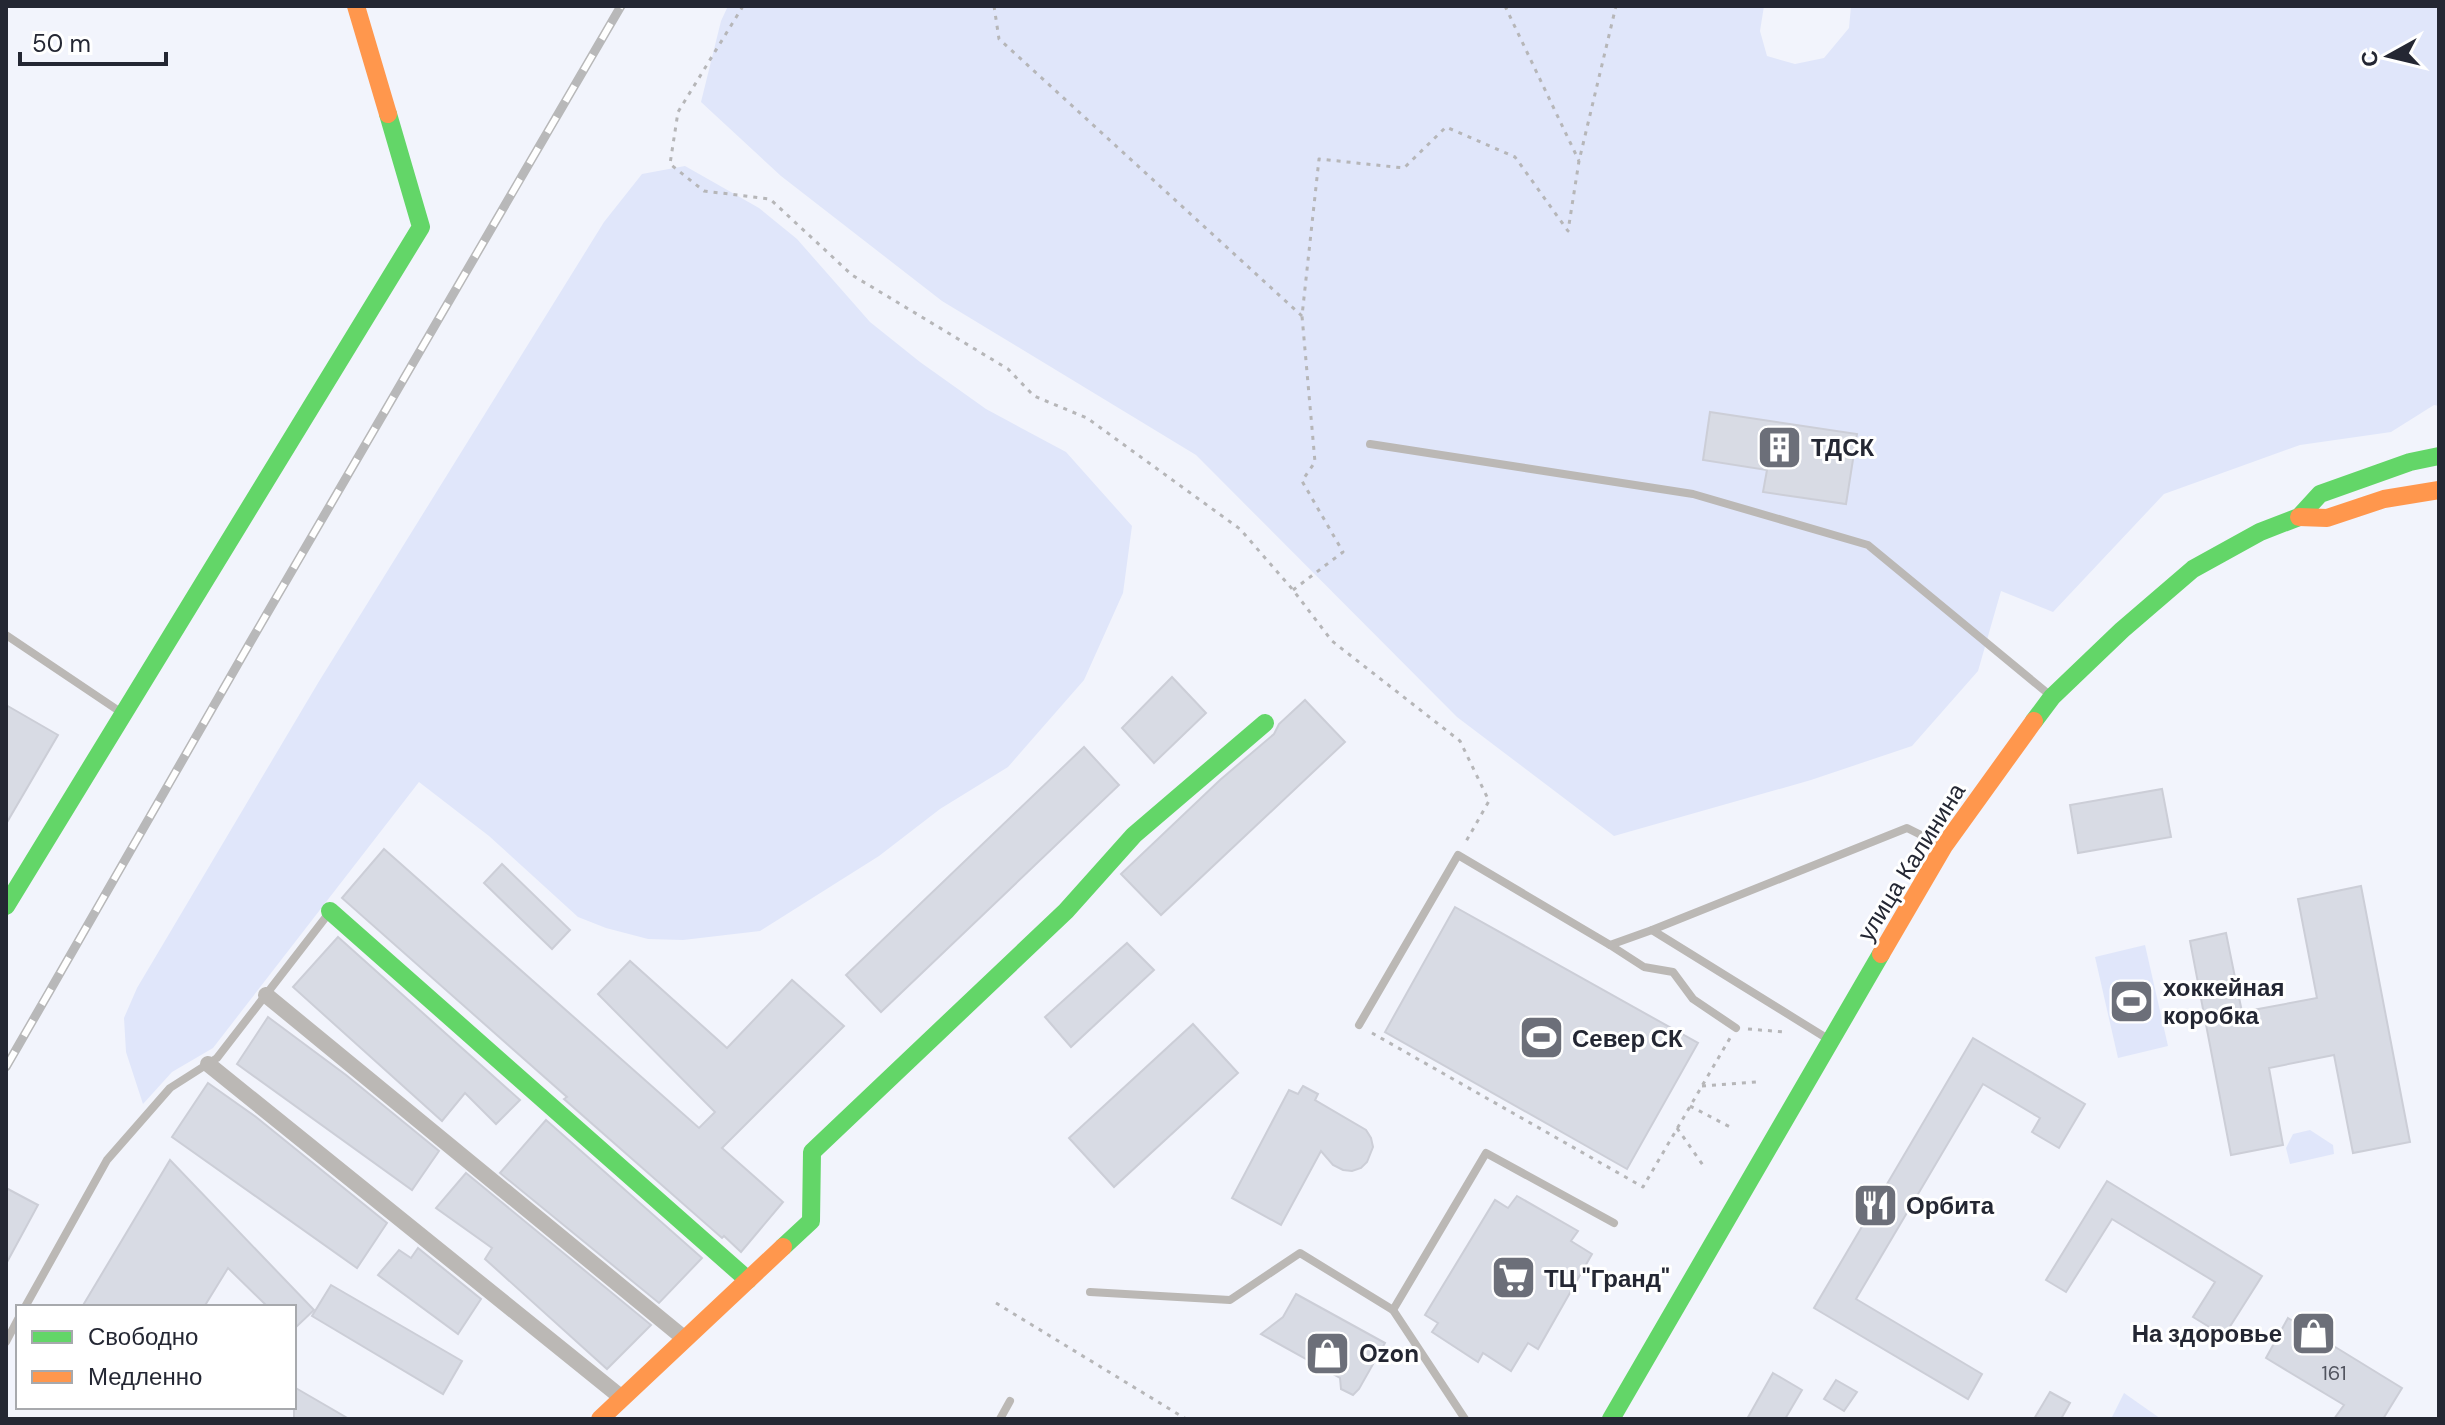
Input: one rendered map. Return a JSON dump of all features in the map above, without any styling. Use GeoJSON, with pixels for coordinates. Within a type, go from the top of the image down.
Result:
{"type":"FeatureCollection","features":[{"type":"Feature","properties":{"kind":"street"},"geometry":{"type":"LineString","coordinates":[[6,906],[421,227],[356,6]]}},
{"type":"Feature","properties":{"kind":"street","name":"улица Калинина"},"geometry":{"type":"LineString","coordinates":[[1611,1419],[1944,846],[2052,697],[2122,630],[2193,569],[2260,532],[2299,517],[2320,494],[2410,462],[2439,456]]}},
{"type":"Feature","properties":{"kind":"street"},"geometry":{"type":"LineString","coordinates":[[2299,517],[2327,518],[2384,499],[2439,490]]}},
{"type":"Feature","properties":{"kind":"street"},"geometry":{"type":"LineString","coordinates":[[600,1419],[811,1221],[812,1152],[1066,911],[1134,835],[1265,723]]}},
{"type":"Feature","properties":{"kind":"street"},"geometry":{"type":"LineString","coordinates":[[330,911],[748,1280]]}},
{"type":"Feature","properties":{"kind":"street"},"geometry":{"type":"LineString","coordinates":[[266,995],[685,1339]]}},
{"type":"Feature","properties":{"kind":"street"},"geometry":{"type":"LineString","coordinates":[[208,1064],[622,1398]]}},
{"type":"Feature","properties":{"kind":"lane"},"geometry":{"type":"LineString","coordinates":[[1370,444],[1693,494],[1868,545],[2052,697]]}},
{"type":"Feature","properties":{"kind":"lane"},"geometry":{"type":"LineString","coordinates":[[6,635],[123,714]]}},
{"type":"Feature","properties":{"kind":"lane"},"geometry":{"type":"LineString","coordinates":[[1610,945],[1907,828],[1944,846]]}},
{"type":"Feature","properties":{"kind":"lane"},"geometry":{"type":"LineString","coordinates":[[1359,1025],[1458,855],[1644,967],[1673,972],[1693,999],[1736,1028]]}},
{"type":"Feature","properties":{"kind":"lane"},"geometry":{"type":"LineString","coordinates":[[26,1305],[107,1160],[170,1088],[217,1058],[330,911]]}},
{"type":"Feature","properties":{"kind":"lane"},"geometry":{"type":"LineString","coordinates":[[1652,930],[1831,1042]]}},
{"type":"Feature","properties":{"kind":"lane"},"geometry":{"type":"LineString","coordinates":[[1393,1310],[1486,1153],[1614,1223]]}},
{"type":"Feature","properties":{"kind":"lane"},"geometry":{"type":"LineString","coordinates":[[1090,1292],[1230,1300],[1300,1253],[1393,1310],[1465,1419]]}},
{"type":"Feature","properties":{"kind":"lane"},"geometry":{"type":"LineString","coordinates":[[6,1342],[16,1323]]}},
{"type":"Feature","properties":{"kind":"lane"},"geometry":{"type":"LineString","coordinates":[[1000,1419],[1010,1401]]}},
{"type":"Feature","properties":{"kind":"path"},"geometry":{"type":"LineString","coordinates":[[743,6],[678,112],[670,164],[704,191],[770,199],[852,275],[1008,369],[1034,396],[1087,418],[1240,529],[1332,641],[1460,741],[1489,801],[1458,855]]}},
{"type":"Feature","properties":{"kind":"path"},"geometry":{"type":"LineString","coordinates":[[994,6],[999,39],[1302,316]]}},
{"type":"Feature","properties":{"kind":"path"},"geometry":{"type":"LineString","coordinates":[[1505,6],[1579,161]]}},
{"type":"Feature","properties":{"kind":"path"},"geometry":{"type":"LineString","coordinates":[[1293,590],[1343,552],[1302,481],[1315,462],[1302,316],[1319,159],[1404,168],[1446,127],[1515,157],[1568,231],[1579,161],[1616,6]]}},
{"type":"Feature","properties":{"kind":"path"},"geometry":{"type":"LineString","coordinates":[[1359,1025],[1643,1187],[1736,1028],[1785,1032]]}},
{"type":"Feature","properties":{"kind":"path"},"geometry":{"type":"LineString","coordinates":[[1702,1086],[1756,1082]]}},
{"type":"Feature","properties":{"kind":"path"},"geometry":{"type":"LineString","coordinates":[[1690,1106],[1730,1127]]}},
{"type":"Feature","properties":{"kind":"path"},"geometry":{"type":"LineString","coordinates":[[1677,1128],[1705,1168]]}},
{"type":"Feature","properties":{"kind":"path"},"geometry":{"type":"LineString","coordinates":[[996,1303],[1186,1419]]}},
{"type":"Feature","properties":{"kind":"shaded area"},"geometry":{"type":"Polygon","coordinates":[[[728,6],[1764,6],[1760,31],[1767,56],[1795,64],[1824,58],[1849,28],[1851,6],[2439,6],[2439,406],[2434,405],[2391,432],[2300,445],[2164,494],[2053,612],[2001,591],[1978,671],[1912,746],[1811,780],[1614,836],[1457,717],[1196,455],[942,301],[781,176],[701,102],[721,21],[728,6]]]}},
{"type":"Feature","properties":{"kind":"shaded area"},"geometry":{"type":"Polygon","coordinates":[[[685,166],[759,208],[797,239],[870,322],[920,362],[986,409],[1066,452],[1132,526],[1123,593],[1084,680],[1008,767],[940,809],[879,856],[760,931],[683,940],[648,939],[578,917],[489,836],[419,782],[213,1048],[172,1072],[143,1104],[126,1052],[124,1018],[137,988],[318,683],[604,222],[642,174],[685,166]]]}},
{"type":"Feature","properties":{"kind":"shaded area","name":"хоккейная коробка"},"geometry":{"type":"Polygon","coordinates":[[[2145,945],[2168,1046],[2118,1058],[2095,957],[2145,945]]]}},
{"type":"Feature","properties":{"kind":"shaded area"},"geometry":{"type":"Polygon","coordinates":[[[2310,1130],[2333,1145],[2334,1154],[2290,1164],[2286,1148],[2293,1134],[2310,1130]]]}},
{"type":"Feature","properties":{"kind":"shaded area"},"geometry":{"type":"Polygon","coordinates":[[[2124,1393],[2161,1419],[2111,1419],[2124,1393]]]}},
{"type":"Feature","properties":{"kind":"building","name":"ТДСК"},"geometry":{"type":"Polygon","coordinates":[[[1710,412],[1857,434],[1846,504],[1763,492],[1767,470],[1703,460],[1710,412]]]}},
{"type":"Feature","properties":{"kind":"building"},"geometry":{"type":"Polygon","coordinates":[[[1172,677],[1206,713],[1154,763],[1122,728],[1172,677]]]}},
{"type":"Feature","properties":{"kind":"building"},"geometry":{"type":"Polygon","coordinates":[[[1305,700],[1345,742],[1161,915],[1121,874],[1220,780],[1274,734],[1279,724],[1305,700]]]}},
{"type":"Feature","properties":{"kind":"building"},"geometry":{"type":"Polygon","coordinates":[[[6,705],[58,735],[6,824],[6,705]]]}},
{"type":"Feature","properties":{"kind":"building"},"geometry":{"type":"Polygon","coordinates":[[[1084,747],[1119,785],[881,1012],[846,975],[1084,747]]]}},
{"type":"Feature","properties":{"kind":"building"},"geometry":{"type":"Polygon","coordinates":[[[2162,789],[2171,837],[2078,853],[2070,805],[2162,789]]]}},
{"type":"Feature","properties":{"kind":"building"},"geometry":{"type":"Polygon","coordinates":[[[384,849],[699,1128],[715,1112],[598,994],[630,961],[727,1048],[792,980],[844,1026],[722,1148],[783,1202],[741,1252],[564,1099],[567,1097],[342,898],[384,849]]]}},
{"type":"Feature","properties":{"kind":"building"},"geometry":{"type":"Polygon","coordinates":[[[502,864],[570,930],[552,949],[484,883],[502,864]]]}},
{"type":"Feature","properties":{"kind":"building"},"geometry":{"type":"Polygon","coordinates":[[[2361,886],[2410,1142],[2353,1153],[2334,1055],[2269,1068],[2283,1145],[2231,1155],[2190,941],[2226,933],[2242,1012],[2317,998],[2298,899],[2361,886]]]}},
{"type":"Feature","properties":{"kind":"building","name":"Север СК"},"geometry":{"type":"Polygon","coordinates":[[[1455,907],[1698,1043],[1627,1169],[1385,1032],[1455,907]]]}},
{"type":"Feature","properties":{"kind":"building"},"geometry":{"type":"Polygon","coordinates":[[[338,937],[520,1100],[496,1124],[465,1093],[442,1121],[293,987],[338,937]]]}},
{"type":"Feature","properties":{"kind":"building"},"geometry":{"type":"Polygon","coordinates":[[[1127,943],[1154,970],[1071,1047],[1045,1017],[1127,943]]]}},
{"type":"Feature","properties":{"kind":"building"},"geometry":{"type":"Polygon","coordinates":[[[268,1017],[346,1075],[439,1151],[412,1190],[237,1064],[268,1017]]]}},
{"type":"Feature","properties":{"kind":"building"},"geometry":{"type":"Polygon","coordinates":[[[1193,1024],[1238,1073],[1114,1187],[1069,1138],[1193,1024]]]}},
{"type":"Feature","properties":{"kind":"building"},"geometry":{"type":"Polygon","coordinates":[[[1973,1038],[2085,1104],[2059,1148],[2032,1132],[2040,1118],[1983,1084],[1856,1299],[1982,1374],[1968,1399],[1814,1308],[1973,1038]]]}},
{"type":"Feature","properties":{"kind":"building"},"geometry":{"type":"Polygon","coordinates":[[[208,1083],[256,1117],[387,1223],[357,1268],[172,1137],[208,1083]]]}},
{"type":"Feature","properties":{"kind":"building"},"geometry":{"type":"Polygon","coordinates":[[[1303,1086],[1318,1094],[1315,1100],[1366,1130],[1373,1147],[1367,1162],[1352,1171],[1333,1165],[1321,1151],[1281,1225],[1232,1198],[1289,1090],[1298,1094],[1303,1086]]]}},
{"type":"Feature","properties":{"kind":"building"},"geometry":{"type":"Polygon","coordinates":[[[546,1120],[702,1258],[659,1303],[500,1173],[546,1120]]]}},
{"type":"Feature","properties":{"kind":"building"},"geometry":{"type":"Polygon","coordinates":[[[170,1160],[314,1310],[296,1327],[296,1305],[266,1305],[228,1268],[205,1305],[83,1305],[170,1160]]]}},
{"type":"Feature","properties":{"kind":"building"},"geometry":{"type":"Polygon","coordinates":[[[466,1173],[651,1325],[607,1369],[485,1259],[492,1248],[436,1208],[466,1173]]]}},
{"type":"Feature","properties":{"kind":"building"},"geometry":{"type":"Polygon","coordinates":[[[2107,1181],[2262,1276],[2224,1336],[2193,1317],[2215,1282],[2112,1219],[2066,1292],[2046,1280],[2107,1181]]]}},
{"type":"Feature","properties":{"kind":"building"},"geometry":{"type":"Polygon","coordinates":[[[6,1188],[38,1205],[6,1264],[6,1188]]]}},
{"type":"Feature","properties":{"kind":"building","name":"ТЦ \"Гранд\""},"geometry":{"type":"Polygon","coordinates":[[[1517,1196],[1578,1231],[1571,1241],[1592,1254],[1538,1349],[1528,1343],[1511,1371],[1483,1353],[1478,1362],[1432,1332],[1438,1323],[1425,1315],[1495,1200],[1508,1208],[1517,1196]]]}},
{"type":"Feature","properties":{"kind":"building"},"geometry":{"type":"Polygon","coordinates":[[[418,1248],[481,1299],[458,1334],[378,1275],[399,1250],[411,1258],[418,1248]]]}},
{"type":"Feature","properties":{"kind":"building"},"geometry":{"type":"Polygon","coordinates":[[[331,1285],[462,1361],[443,1394],[312,1316],[331,1285]]]}},
{"type":"Feature","properties":{"kind":"building"},"geometry":{"type":"Polygon","coordinates":[[[1296,1294],[1385,1343],[1353,1395],[1341,1389],[1340,1378],[1261,1334],[1283,1317],[1296,1294]]]}},
{"type":"Feature","properties":{"kind":"building"},"geometry":{"type":"Polygon","coordinates":[[[2288,1318],[2402,1388],[2383,1419],[2334,1419],[2344,1405],[2266,1358],[2288,1318]]]}},
{"type":"Feature","properties":{"kind":"building"},"geometry":{"type":"Polygon","coordinates":[[[1773,1373],[1802,1390],[1785,1419],[1747,1419],[1773,1373]]]}},
{"type":"Feature","properties":{"kind":"building"},"geometry":{"type":"Polygon","coordinates":[[[1836,1380],[1857,1392],[1844,1411],[1824,1399],[1836,1380]]]}},
{"type":"Feature","properties":{"kind":"building"},"geometry":{"type":"Polygon","coordinates":[[[296,1388],[349,1419],[294,1419],[296,1388]]]}},
{"type":"Feature","properties":{"kind":"building"},"geometry":{"type":"Polygon","coordinates":[[[2050,1392],[2070,1403],[2061,1419],[2034,1419],[2050,1392]]]}},
{"type":"Feature","properties":{"kind":"railway"},"geometry":{"type":"LineString","coordinates":[[6,1067],[621,6]]}},
{"type":"Feature","properties":{"kind":"traffic: fast"},"geometry":{"type":"LineString","coordinates":[[6,906],[421,227],[388,114]]}},
{"type":"Feature","properties":{"kind":"traffic: fast"},"geometry":{"type":"LineString","coordinates":[[2034,721],[2052,697],[2122,630],[2193,569],[2260,532],[2299,517],[2320,494],[2410,462],[2439,456]]}},
{"type":"Feature","properties":{"kind":"traffic: fast"},"geometry":{"type":"LineString","coordinates":[[783,1247],[811,1221],[812,1152],[1066,911],[1134,835],[1265,723]]}},
{"type":"Feature","properties":{"kind":"traffic: fast"},"geometry":{"type":"LineString","coordinates":[[330,911],[748,1280]]}},
{"type":"Feature","properties":{"kind":"traffic: fast"},"geometry":{"type":"LineString","coordinates":[[1611,1419],[1881,954]]}},
{"type":"Feature","properties":{"kind":"traffic: slow"},"geometry":{"type":"LineString","coordinates":[[356,6],[388,114]]}},
{"type":"Feature","properties":{"kind":"traffic: slow"},"geometry":{"type":"LineString","coordinates":[[2299,517],[2327,518],[2384,499],[2439,490]]}},
{"type":"Feature","properties":{"kind":"traffic: slow"},"geometry":{"type":"LineString","coordinates":[[1881,954],[1944,846],[2034,721]]}},
{"type":"Feature","properties":{"kind":"traffic: slow"},"geometry":{"type":"LineString","coordinates":[[600,1419],[783,1247]]}},
{"type":"Feature","properties":{"kind":"place","name":"ТДСК"},"geometry":{"type":"Point","coordinates":[1780,447]}},
{"type":"Feature","properties":{"kind":"place","name":"хоккейная коробка"},"geometry":{"type":"Point","coordinates":[2132,1001]}},
{"type":"Feature","properties":{"kind":"place","name":"Север СК"},"geometry":{"type":"Point","coordinates":[1541,1038]}},
{"type":"Feature","properties":{"kind":"place","name":"Орбита"},"geometry":{"type":"Point","coordinates":[1875,1205]}},
{"type":"Feature","properties":{"kind":"place","name":"ТЦ \"Гранд\""},"geometry":{"type":"Point","coordinates":[1513,1278]}},
{"type":"Feature","properties":{"kind":"place","name":"На здоровье"},"geometry":{"type":"Point","coordinates":[2313,1333]}},
{"type":"Feature","properties":{"kind":"place","name":"Ozon"},"geometry":{"type":"Point","coordinates":[1328,1353]}}]}
